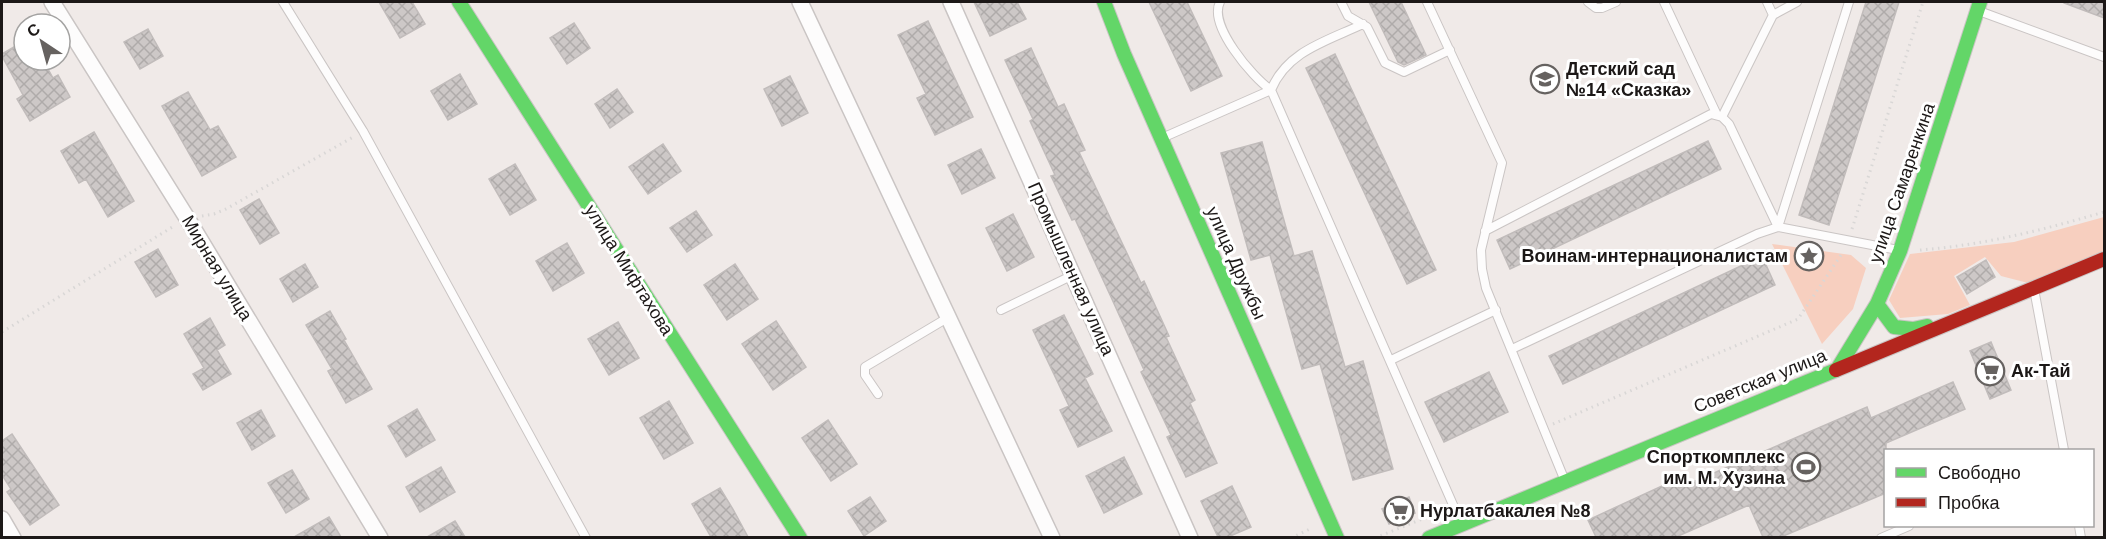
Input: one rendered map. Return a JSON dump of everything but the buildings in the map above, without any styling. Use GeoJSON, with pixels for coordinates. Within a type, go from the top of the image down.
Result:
{"type":"FeatureCollection","features":[{"type":"Feature","properties":{"kind":"main road","name":"улица Мифтахова"},"geometry":{"type":"LineString","coordinates":[[459,2],[800,537]]}},
{"type":"Feature","properties":{"kind":"main road","name":"улица Дружбы"},"geometry":{"type":"LineString","coordinates":[[1104,2],[1161,139],[1337,537]]}},
{"type":"Feature","properties":{"kind":"main road","name":"улица Самаренкина"},"geometry":{"type":"LineString","coordinates":[[1838,368],[1877,304],[1900,251],[1979,6]]}},
{"type":"Feature","properties":{"kind":"main road","name":"Советская улица"},"geometry":{"type":"LineString","coordinates":[[1429,537],[2104,259]]}},
{"type":"Feature","properties":{"kind":"main road"},"geometry":{"type":"LineString","coordinates":[[1877,304],[1894,327],[1913,329],[1958,319]]}},
{"type":"Feature","properties":{"kind":"street","name":"Мирная улица"},"geometry":{"type":"LineString","coordinates":[[52,2],[187,218],[380,537]]}},
{"type":"Feature","properties":{"kind":"street"},"geometry":{"type":"LineString","coordinates":[[800,2],[1052,537]]}},
{"type":"Feature","properties":{"kind":"street","name":"Промышленная улица"},"geometry":{"type":"LineString","coordinates":[[951,2],[1190,537]]}},
{"type":"Feature","properties":{"kind":"street"},"geometry":{"type":"LineString","coordinates":[[2,519],[13,537]]}},
{"type":"Feature","properties":{"kind":"lane"},"geometry":{"type":"LineString","coordinates":[[283,2],[363,131],[586,537]]}},
{"type":"Feature","properties":{"kind":"lane"},"geometry":{"type":"LineString","coordinates":[[1220,2],[1217,11],[1218,18],[1234,49],[1251,72],[1271,90],[1462,524]]}},
{"type":"Feature","properties":{"kind":"lane"},"geometry":{"type":"LineString","coordinates":[[1341,2],[1348,16],[1363,24],[1370,32],[1385,63],[1396,70],[1404,72],[1450,50]]}},
{"type":"Feature","properties":{"kind":"lane"},"geometry":{"type":"LineString","coordinates":[[1427,2],[1502,163],[1481,250],[1482,269],[1486,288],[1565,481]]}},
{"type":"Feature","properties":{"kind":"lane"},"geometry":{"type":"LineString","coordinates":[[1588,2],[1596,8],[1616,2]]}},
{"type":"Feature","properties":{"kind":"lane"},"geometry":{"type":"LineString","coordinates":[[1664,2],[1719,116],[1729,124],[1778,227]]}},
{"type":"Feature","properties":{"kind":"lane"},"geometry":{"type":"LineString","coordinates":[[1767,2],[1773,15]]}},
{"type":"Feature","properties":{"kind":"lane"},"geometry":{"type":"LineString","coordinates":[[1719,116],[1773,15],[1797,2]]}},
{"type":"Feature","properties":{"kind":"lane"},"geometry":{"type":"LineString","coordinates":[[1778,227],[1849,2]]}},
{"type":"Feature","properties":{"kind":"lane"},"geometry":{"type":"LineString","coordinates":[[1979,6],[2104,57]]}},
{"type":"Feature","properties":{"kind":"lane"},"geometry":{"type":"LineString","coordinates":[[1161,139],[1271,90],[1280,72],[1298,55],[1363,24]]}},
{"type":"Feature","properties":{"kind":"lane"},"geometry":{"type":"LineString","coordinates":[[1485,231],[1706,116],[1719,116]]}},
{"type":"Feature","properties":{"kind":"lane"},"geometry":{"type":"LineString","coordinates":[[1512,349],[1757,234],[1778,227],[1900,251]]}},
{"type":"Feature","properties":{"kind":"lane"},"geometry":{"type":"LineString","coordinates":[[1001,310],[1073,274]]}},
{"type":"Feature","properties":{"kind":"lane"},"geometry":{"type":"LineString","coordinates":[[2034,288],[2064,449]]}},
{"type":"Feature","properties":{"kind":"lane"},"geometry":{"type":"LineString","coordinates":[[1391,360],[1496,310]]}},
{"type":"Feature","properties":{"kind":"lane"},"geometry":{"type":"LineString","coordinates":[[878,394],[865,375],[865,367],[949,317]]}},
{"type":"Feature","properties":{"kind":"lane"},"geometry":{"type":"LineString","coordinates":[[1881,537],[1904,527]]}},
{"type":"Feature","properties":{"kind":"path"},"geometry":{"type":"LineString","coordinates":[[1543,428],[1798,319],[1846,249],[1923,2]]}},
{"type":"Feature","properties":{"kind":"path"},"geometry":{"type":"LineString","coordinates":[[1900,251],[1944,248],[2030,234],[2104,212]]}},
{"type":"Feature","properties":{"kind":"path"},"geometry":{"type":"LineString","coordinates":[[1291,537],[1330,521]]}},
{"type":"Feature","properties":{"kind":"shaded area"},"geometry":{"type":"Polygon","coordinates":[[[2104,217],[2104,255],[2032,284],[2001,276],[1985,257],[1954,276],[1970,305],[1948,314],[1900,318],[1889,300],[1910,254],[2014,242],[2104,217]]]}},
{"type":"Feature","properties":{"kind":"shaded area"},"geometry":{"type":"Polygon","coordinates":[[[1772,244],[1851,255],[1866,268],[1853,309],[1822,344],[1772,244]]]}},
{"type":"Feature","properties":{"kind":"traffic: fast"},"geometry":{"type":"LineString","coordinates":[[459,2],[800,538]]}},
{"type":"Feature","properties":{"kind":"traffic: fast"},"geometry":{"type":"LineString","coordinates":[[1104,2],[1124,54],[1337,538]]}},
{"type":"Feature","properties":{"kind":"traffic: fast"},"geometry":{"type":"LineString","coordinates":[[1838,368],[1877,304],[1900,251],[1980,2]]}},
{"type":"Feature","properties":{"kind":"traffic: fast"},"geometry":{"type":"LineString","coordinates":[[1877,304],[1894,327],[1913,329],[1927,326]]}},
{"type":"Feature","properties":{"kind":"traffic: fast"},"geometry":{"type":"LineString","coordinates":[[1429,538],[1836,370]]}},
{"type":"Feature","properties":{"kind":"traffic: jam"},"geometry":{"type":"LineString","coordinates":[[1836,370],[2104,259]]}},
{"type":"Feature","properties":{"kind":"place","name":"Детский сад №14 «Сказка»"},"geometry":{"type":"Point","coordinates":[1545,79]}},
{"type":"Feature","properties":{"kind":"place","name":"Воинам-интернационалистам"},"geometry":{"type":"Point","coordinates":[1809,256]}},
{"type":"Feature","properties":{"kind":"place","name":"Ак-Тай"},"geometry":{"type":"Point","coordinates":[1990,371]}},
{"type":"Feature","properties":{"kind":"place","name":"Спорткомплекс им. М. Хузина"},"geometry":{"type":"Point","coordinates":[1806,467]}},
{"type":"Feature","properties":{"kind":"place","name":"Нурлатбакалея №8"},"geometry":{"type":"Point","coordinates":[1399,511]}}]}
